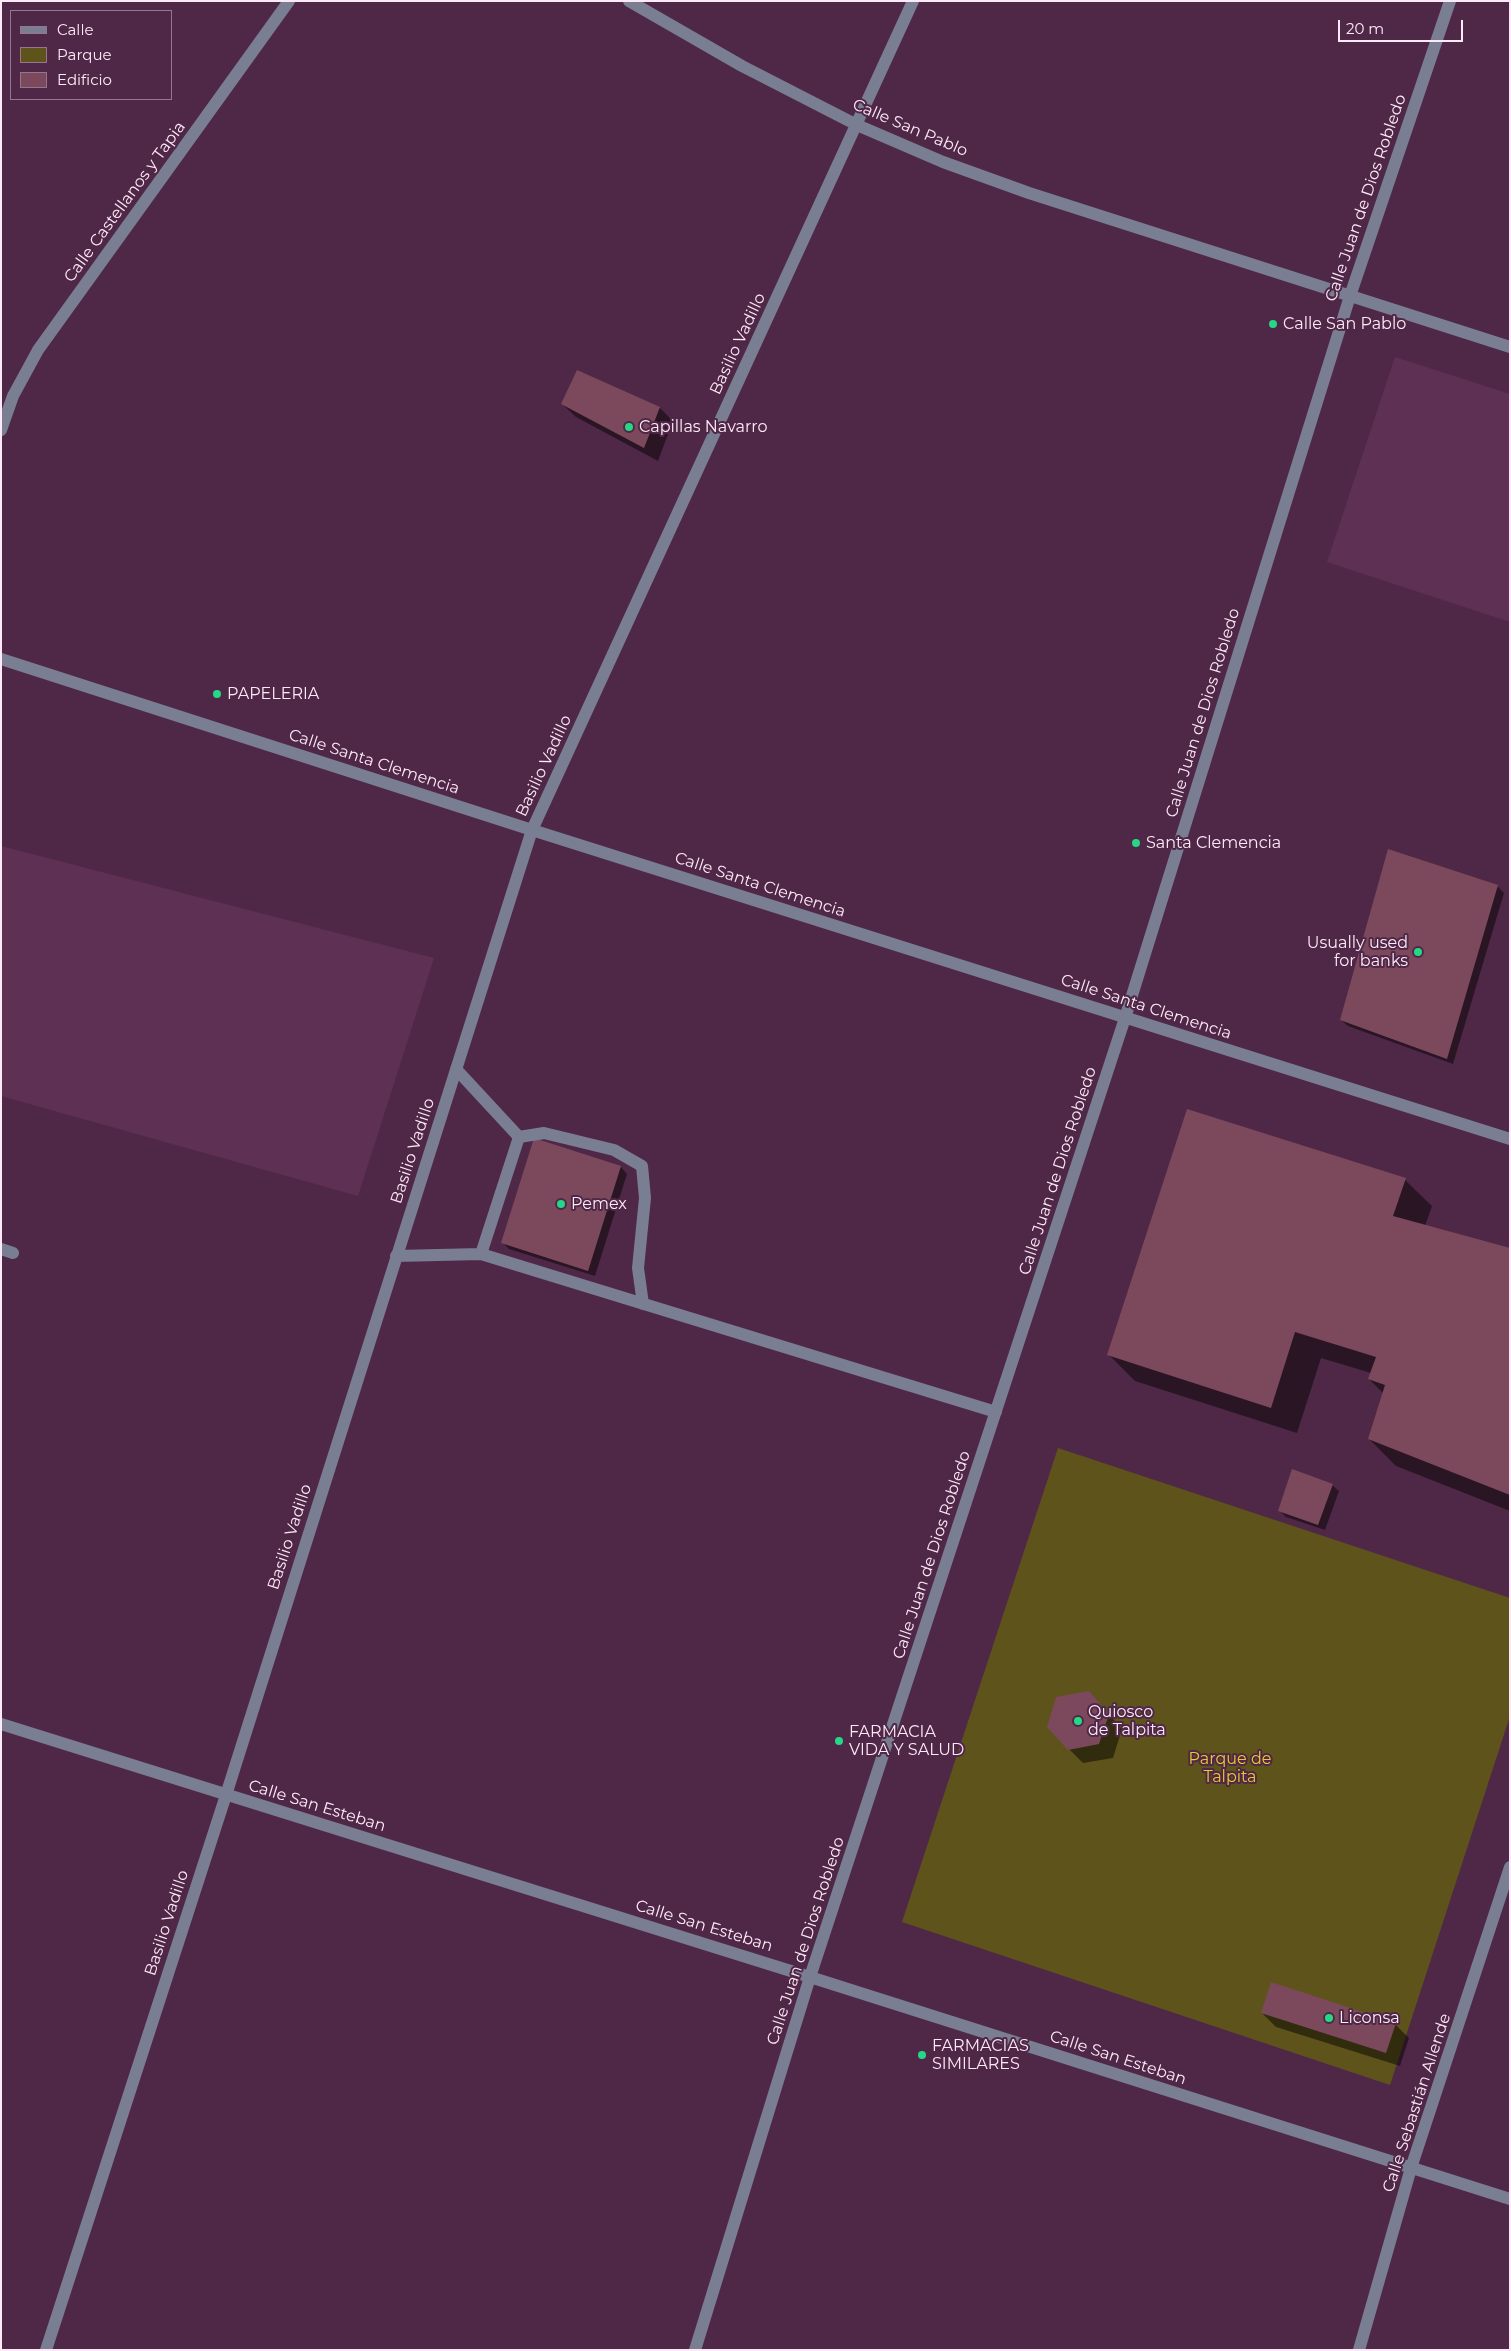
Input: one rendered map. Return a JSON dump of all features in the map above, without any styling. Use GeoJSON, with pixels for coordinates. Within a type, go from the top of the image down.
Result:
{"type":"FeatureCollection","features":[{"type":"Feature","properties":{"kind":"street","name":"Calle Castellanos y Tapia"},"geometry":{"type":"LineString","coordinates":[[1,430],[13,396],[38,350],[289,1]]}},
{"type":"Feature","properties":{"kind":"street","name":"Calle San Pablo"},"geometry":{"type":"LineString","coordinates":[[629,1],[742,66],[857,125],[943,162],[1029,193],[1510,347]]}},
{"type":"Feature","properties":{"kind":"street","name":"Basilio Vadillo"},"geometry":{"type":"LineString","coordinates":[[46,2350],[226,1794],[532,830],[913,1]]}},
{"type":"Feature","properties":{"kind":"street","name":"Calle Juan de Dios Robledo"},"geometry":{"type":"LineString","coordinates":[[695,2350],[810,1977],[1126,1018],[1350,296],[1450,1]]}},
{"type":"Feature","properties":{"kind":"street","name":"Calle Santa Clemencia"},"geometry":{"type":"LineString","coordinates":[[1,659],[532,830],[1510,1139]]}},
{"type":"Feature","properties":{"kind":"street"},"geometry":{"type":"LineString","coordinates":[[456,1069],[519,1137]]}},
{"type":"Feature","properties":{"kind":"street"},"geometry":{"type":"LineString","coordinates":[[519,1137],[544,1133],[614,1150],[642,1166],[645,1198],[638,1268],[643,1304]]}},
{"type":"Feature","properties":{"kind":"street"},"geometry":{"type":"LineString","coordinates":[[481,1254],[519,1137]]}},
{"type":"Feature","properties":{"kind":"street"},"geometry":{"type":"LineString","coordinates":[[396,1256],[481,1254],[996,1412]]}},
{"type":"Feature","properties":{"kind":"street","name":"Calle San Esteban"},"geometry":{"type":"LineString","coordinates":[[1,1724],[810,1977],[1510,2199]]}},
{"type":"Feature","properties":{"kind":"street","name":"Calle Sebastián Allende"},"geometry":{"type":"LineString","coordinates":[[1359,2350],[1412,2168],[1510,1867]]}},
{"type":"Feature","properties":{"kind":"shaded area"},"geometry":{"type":"Polygon","coordinates":[[[1395,357],[1510,394],[1510,622],[1327,562],[1395,357]]]}},
{"type":"Feature","properties":{"kind":"shaded area"},"geometry":{"type":"Polygon","coordinates":[[[1,846],[434,958],[358,1196],[1,1096],[1,846]]]}},
{"type":"Feature","properties":{"kind":"green space","name":"Parque de Talpita"},"geometry":{"type":"Polygon","coordinates":[[[1058,1448],[1510,1598],[1510,1716],[1390,2085],[902,1922],[1058,1448]]]}},
{"type":"Feature","properties":{"kind":"building","name":"Capillas Navarro"},"geometry":{"type":"Polygon","coordinates":[[[577,370],[660,407],[644,448],[561,404],[577,370]]]}},
{"type":"Feature","properties":{"kind":"building","name":"Usually used for banks"},"geometry":{"type":"Polygon","coordinates":[[[1388,849],[1498,885],[1447,1059],[1340,1020],[1388,849]]]}},
{"type":"Feature","properties":{"kind":"building"},"geometry":{"type":"Polygon","coordinates":[[[1187,1109],[1406,1178],[1393,1216],[1510,1248],[1510,1495],[1368,1439],[1385,1385],[1368,1379],[1376,1357],[1295,1332],[1271,1408],[1107,1355],[1187,1109]]]}},
{"type":"Feature","properties":{"kind":"building","name":"Pemex"},"geometry":{"type":"Polygon","coordinates":[[[534,1138],[621,1166],[588,1271],[501,1243],[534,1138]]]}},
{"type":"Feature","properties":{"kind":"building"},"geometry":{"type":"Polygon","coordinates":[[[1292,1469],[1333,1484],[1318,1525],[1278,1511],[1292,1469]]]}},
{"type":"Feature","properties":{"kind":"building","name":"Quiosco de Talpita"},"geometry":{"type":"Polygon","coordinates":[[[1089,1691],[1109,1714],[1099,1744],[1068,1750],[1047,1727],[1056,1697],[1089,1691]]]}},
{"type":"Feature","properties":{"kind":"building","name":"Liconsa"},"geometry":{"type":"Polygon","coordinates":[[[1271,1982],[1396,2023],[1386,2053],[1261,2013],[1271,1982]]]}},
{"type":"Feature","properties":{"kind":"place","name":"Calle San Pablo"},"geometry":{"type":"Point","coordinates":[1273,324]}},
{"type":"Feature","properties":{"kind":"place","name":"Capillas Navarro"},"geometry":{"type":"Point","coordinates":[629,427]}},
{"type":"Feature","properties":{"kind":"place","name":"PAPELERIA"},"geometry":{"type":"Point","coordinates":[217,694]}},
{"type":"Feature","properties":{"kind":"place","name":"Santa Clemencia"},"geometry":{"type":"Point","coordinates":[1136,843]}},
{"type":"Feature","properties":{"kind":"place","name":"Usually used for banks"},"geometry":{"type":"Point","coordinates":[1418,952]}},
{"type":"Feature","properties":{"kind":"place","name":"Pemex"},"geometry":{"type":"Point","coordinates":[561,1204]}},
{"type":"Feature","properties":{"kind":"place","name":"Quiosco de Talpita"},"geometry":{"type":"Point","coordinates":[1078,1721]}},
{"type":"Feature","properties":{"kind":"place","name":"FARMACIA VIDA Y SALUD"},"geometry":{"type":"Point","coordinates":[839,1741]}},
{"type":"Feature","properties":{"kind":"place","name":"Liconsa"},"geometry":{"type":"Point","coordinates":[1329,2018]}},
{"type":"Feature","properties":{"kind":"place","name":"FARMACIAS SIMILARES"},"geometry":{"type":"Point","coordinates":[922,2055]}}]}
